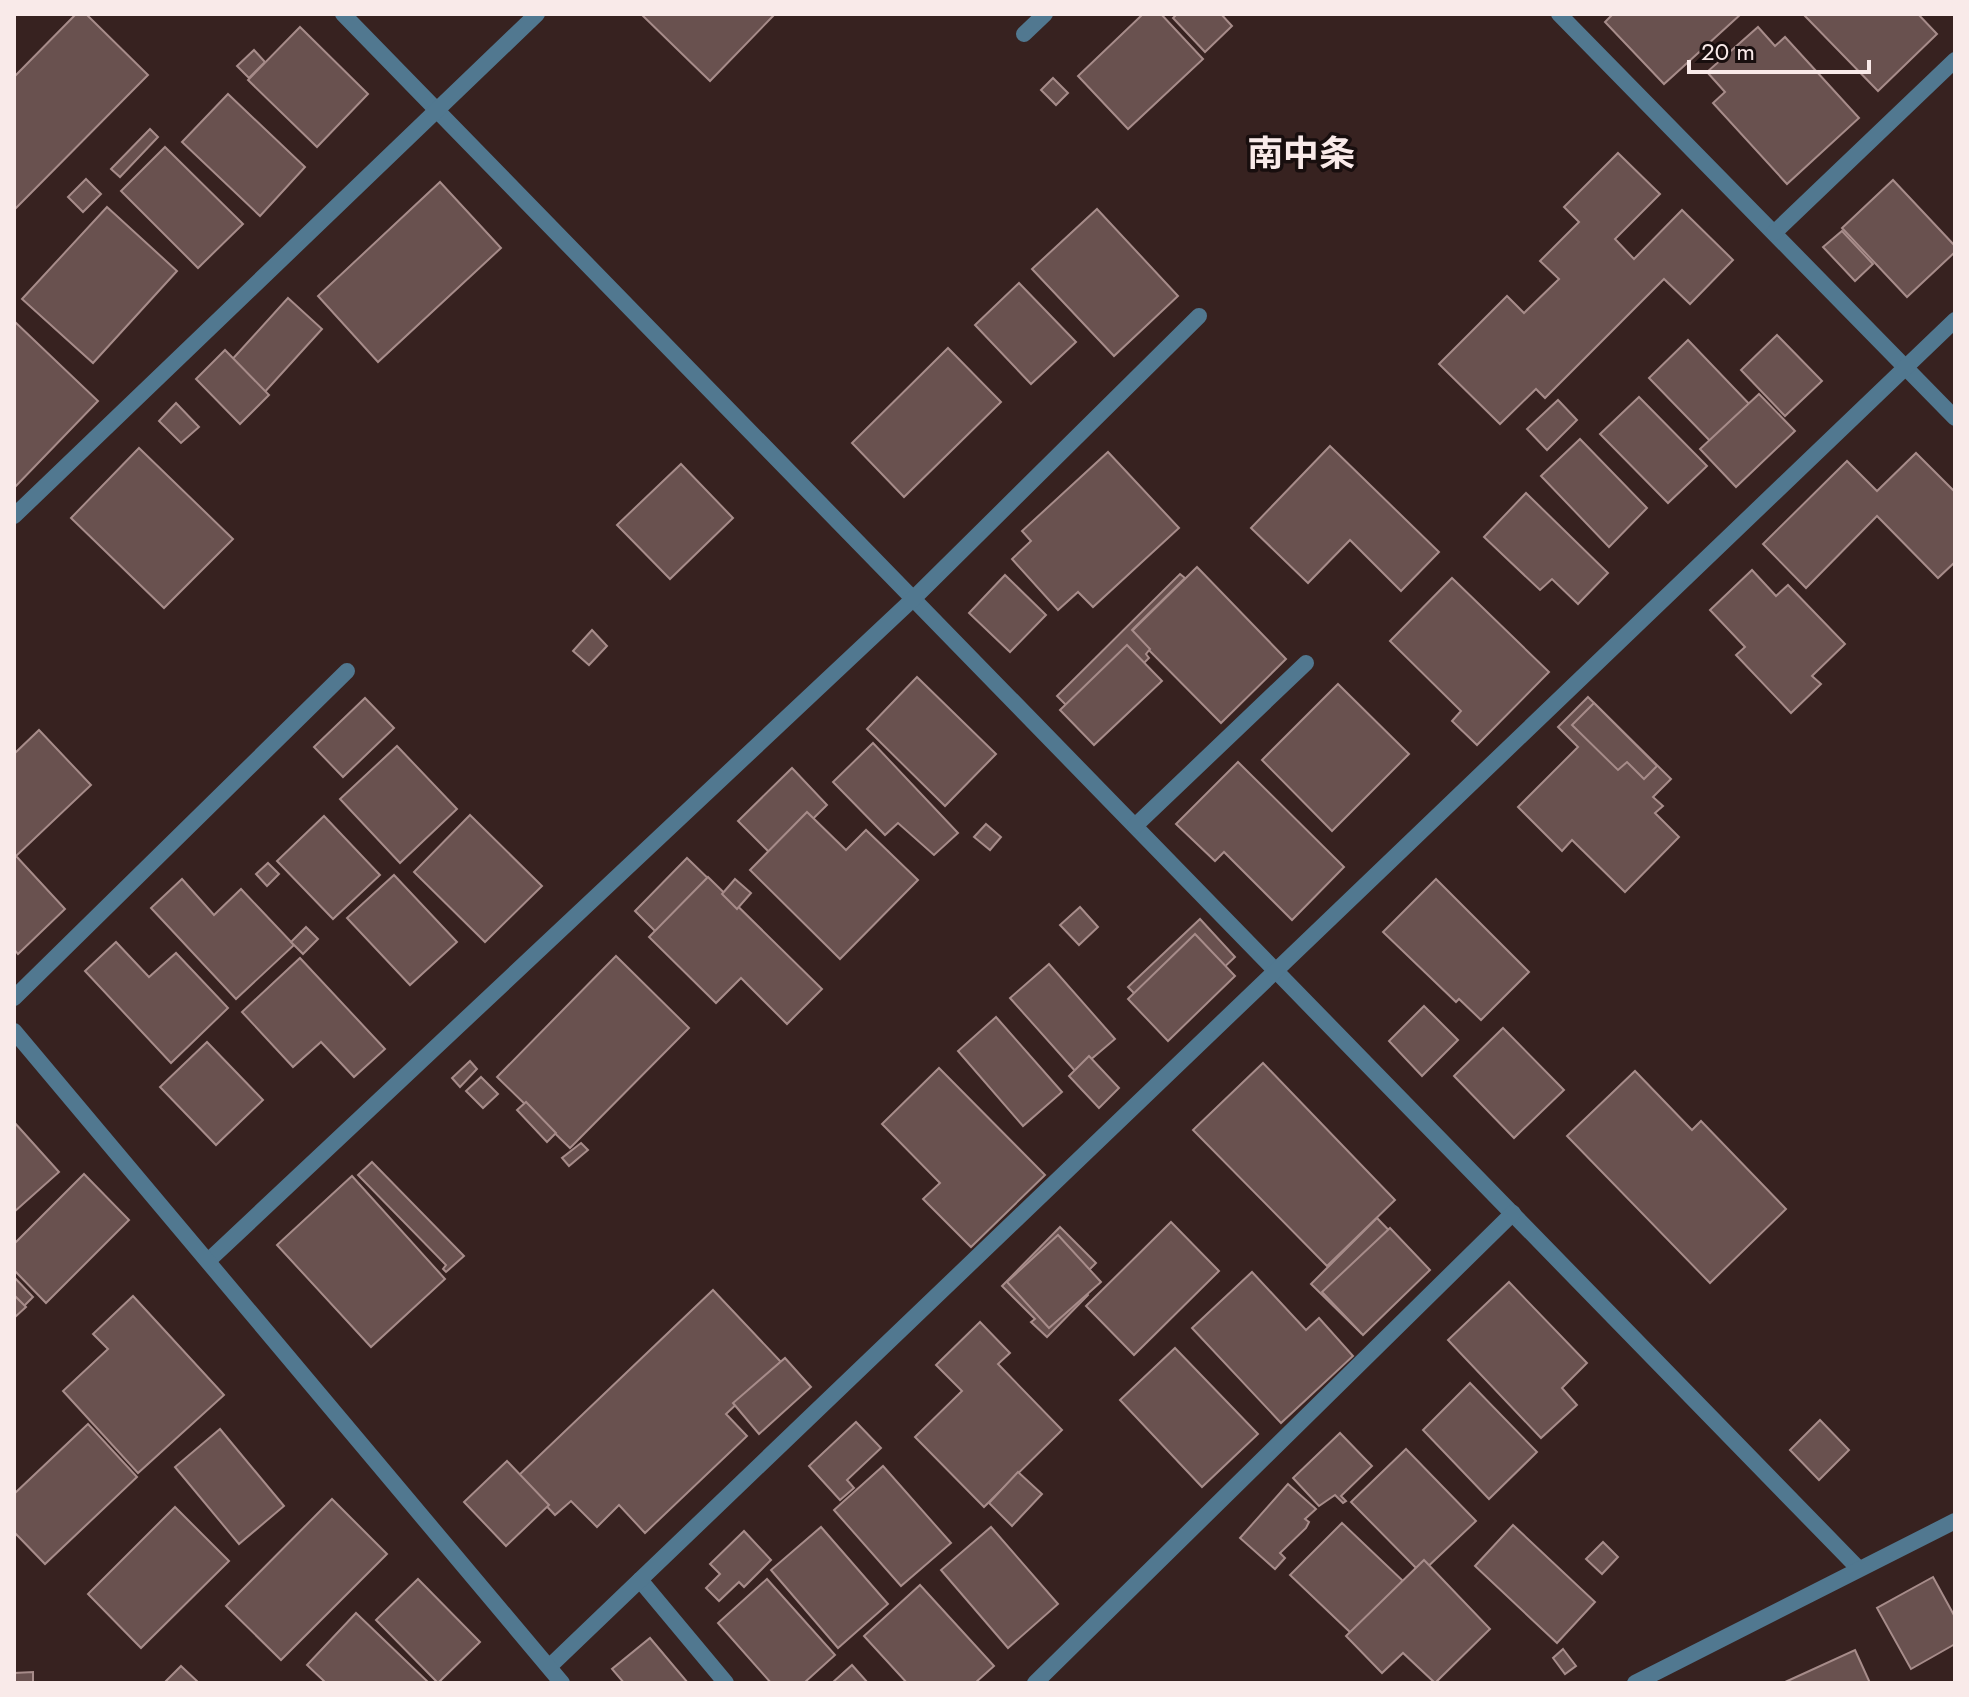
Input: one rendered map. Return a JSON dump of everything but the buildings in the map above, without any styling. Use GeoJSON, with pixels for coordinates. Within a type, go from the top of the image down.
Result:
{"type":"FeatureCollection","features":[{"type":"Feature","properties":{"kind":"street"},"geometry":{"type":"LineString","coordinates":[[343,14],[1858,1568]]}},
{"type":"Feature","properties":{"kind":"street"},"geometry":{"type":"LineString","coordinates":[[14,516],[537,14]]}},
{"type":"Feature","properties":{"kind":"street"},"geometry":{"type":"LineString","coordinates":[[1024,34],[1045,14]]}},
{"type":"Feature","properties":{"kind":"street"},"geometry":{"type":"LineString","coordinates":[[1559,14],[1955,418]]}},
{"type":"Feature","properties":{"kind":"street"},"geometry":{"type":"LineString","coordinates":[[1774,233],[1955,60]]}},
{"type":"Feature","properties":{"kind":"street"},"geometry":{"type":"LineString","coordinates":[[208,1261],[913,599],[1199,316]]}},
{"type":"Feature","properties":{"kind":"street"},"geometry":{"type":"LineString","coordinates":[[549,1667],[1955,320]]}},
{"type":"Feature","properties":{"kind":"street"},"geometry":{"type":"LineString","coordinates":[[1135,826],[1306,663]]}},
{"type":"Feature","properties":{"kind":"street"},"geometry":{"type":"LineString","coordinates":[[14,998],[347,671]]}},
{"type":"Feature","properties":{"kind":"street"},"geometry":{"type":"LineString","coordinates":[[14,1031],[562,1683]]}},
{"type":"Feature","properties":{"kind":"street"},"geometry":{"type":"LineString","coordinates":[[1035,1683],[1513,1213]]}},
{"type":"Feature","properties":{"kind":"street"},"geometry":{"type":"LineString","coordinates":[[1635,1683],[1955,1521]]}},
{"type":"Feature","properties":{"kind":"street"},"geometry":{"type":"LineString","coordinates":[[640,1580],[726,1683]]}},
{"type":"Feature","properties":{"kind":"district","name":"南中条"},"geometry":{"type":"Point","coordinates":[1301,153]}}]}
